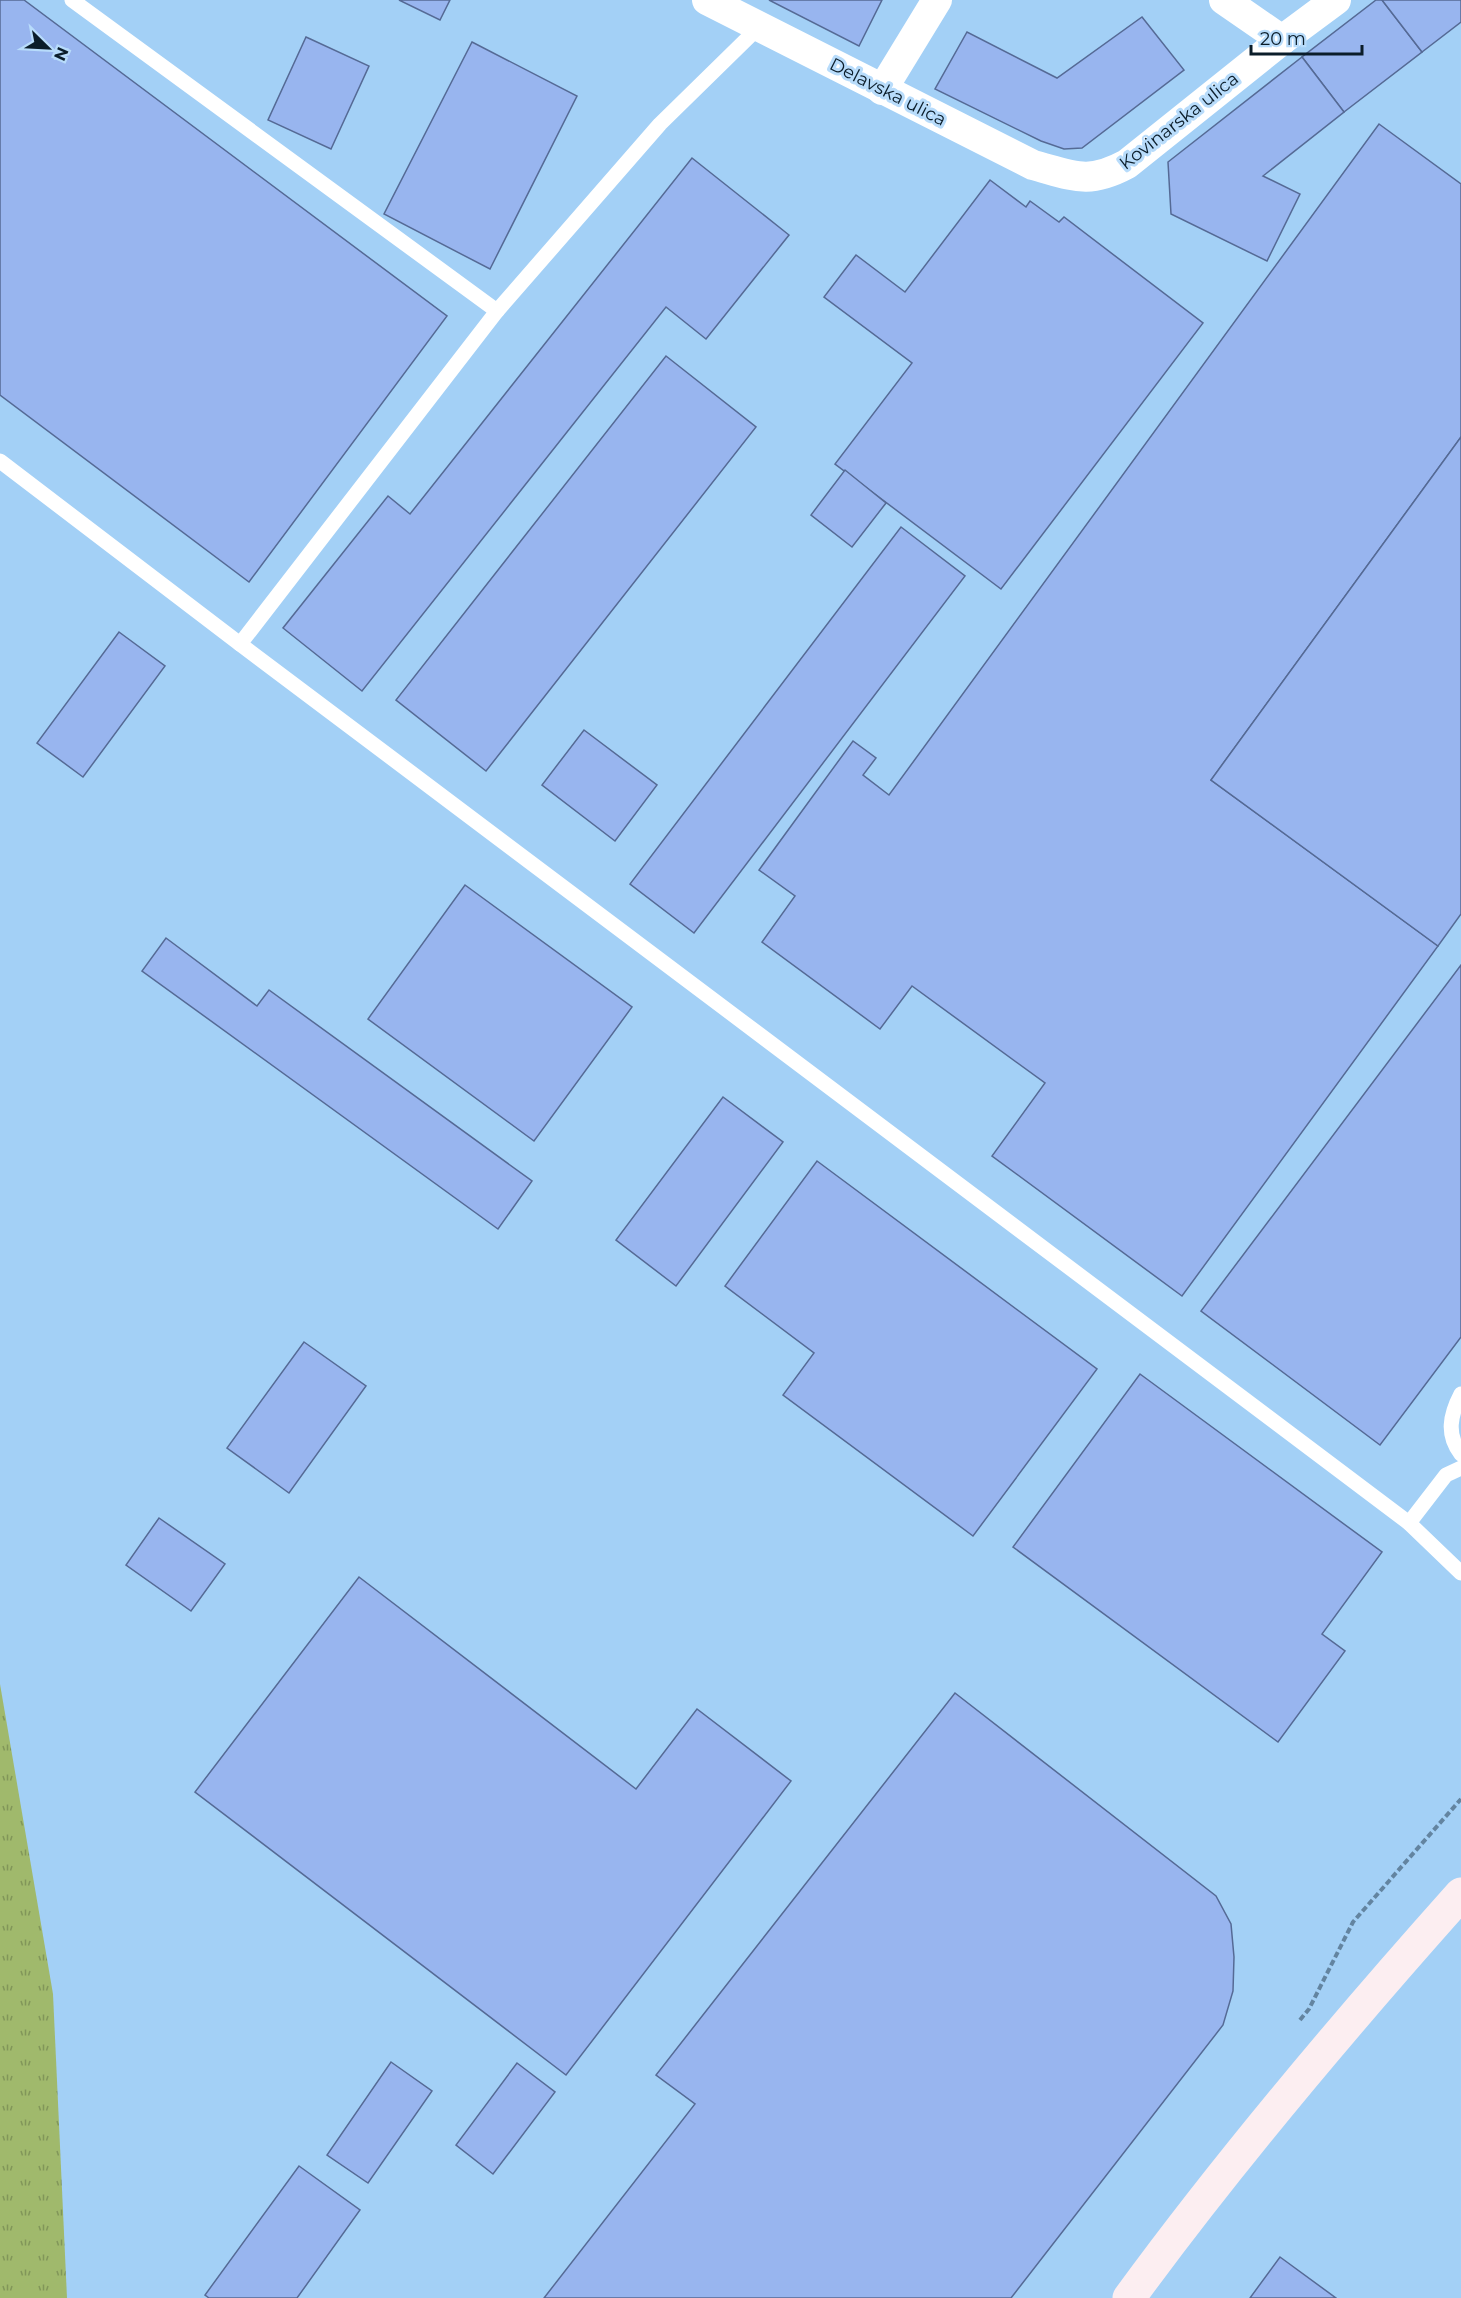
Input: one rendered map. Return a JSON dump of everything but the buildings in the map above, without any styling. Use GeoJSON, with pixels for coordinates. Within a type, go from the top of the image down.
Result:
{"type":"FeatureCollection","features":[{"type":"Feature","properties":{"kind":"street","name":"Delavska ulica"},"geometry":{"type":"LineString","coordinates":[[707,0],[1033,165],[1072,176]]}},
{"type":"Feature","properties":{"kind":"street"},"geometry":{"type":"LineString","coordinates":[[882,90],[937,0]]}},
{"type":"Feature","properties":{"kind":"street"},"geometry":{"type":"LineString","coordinates":[[1224,0],[1282,40]]}},
{"type":"Feature","properties":{"kind":"street","name":"Kovinarska ulica"},"geometry":{"type":"LineString","coordinates":[[1072,176],[1088,178],[1107,175],[1127,164],[1282,40],[1336,0]]}},
{"type":"Feature","properties":{"kind":"street"},"geometry":{"type":"LineString","coordinates":[[1130,2298],[1179,2229],[1345,2025],[1461,1894]]}},
{"type":"Feature","properties":{"kind":"lane"},"geometry":{"type":"LineString","coordinates":[[72,0],[496,311]]}},
{"type":"Feature","properties":{"kind":"lane"},"geometry":{"type":"LineString","coordinates":[[240,644],[496,311],[660,124],[759,27]]}},
{"type":"Feature","properties":{"kind":"lane"},"geometry":{"type":"LineString","coordinates":[[0,461],[1409,1523],[1461,1573]]}},
{"type":"Feature","properties":{"kind":"lane"},"geometry":{"type":"LineString","coordinates":[[1461,1394],[1450,1420],[1453,1444],[1461,1454]]}},
{"type":"Feature","properties":{"kind":"lane"},"geometry":{"type":"LineString","coordinates":[[1409,1523],[1446,1474],[1461,1468]]}},
{"type":"Feature","properties":{"kind":"path"},"geometry":{"type":"LineString","coordinates":[[1295,2027],[1309,2009],[1353,1922],[1461,1799]]}},
{"type":"Feature","properties":{"kind":"green space"},"geometry":{"type":"Polygon","coordinates":[[[0,1684],[53,1994],[67,2298],[0,2298],[0,1684]]]}}]}
